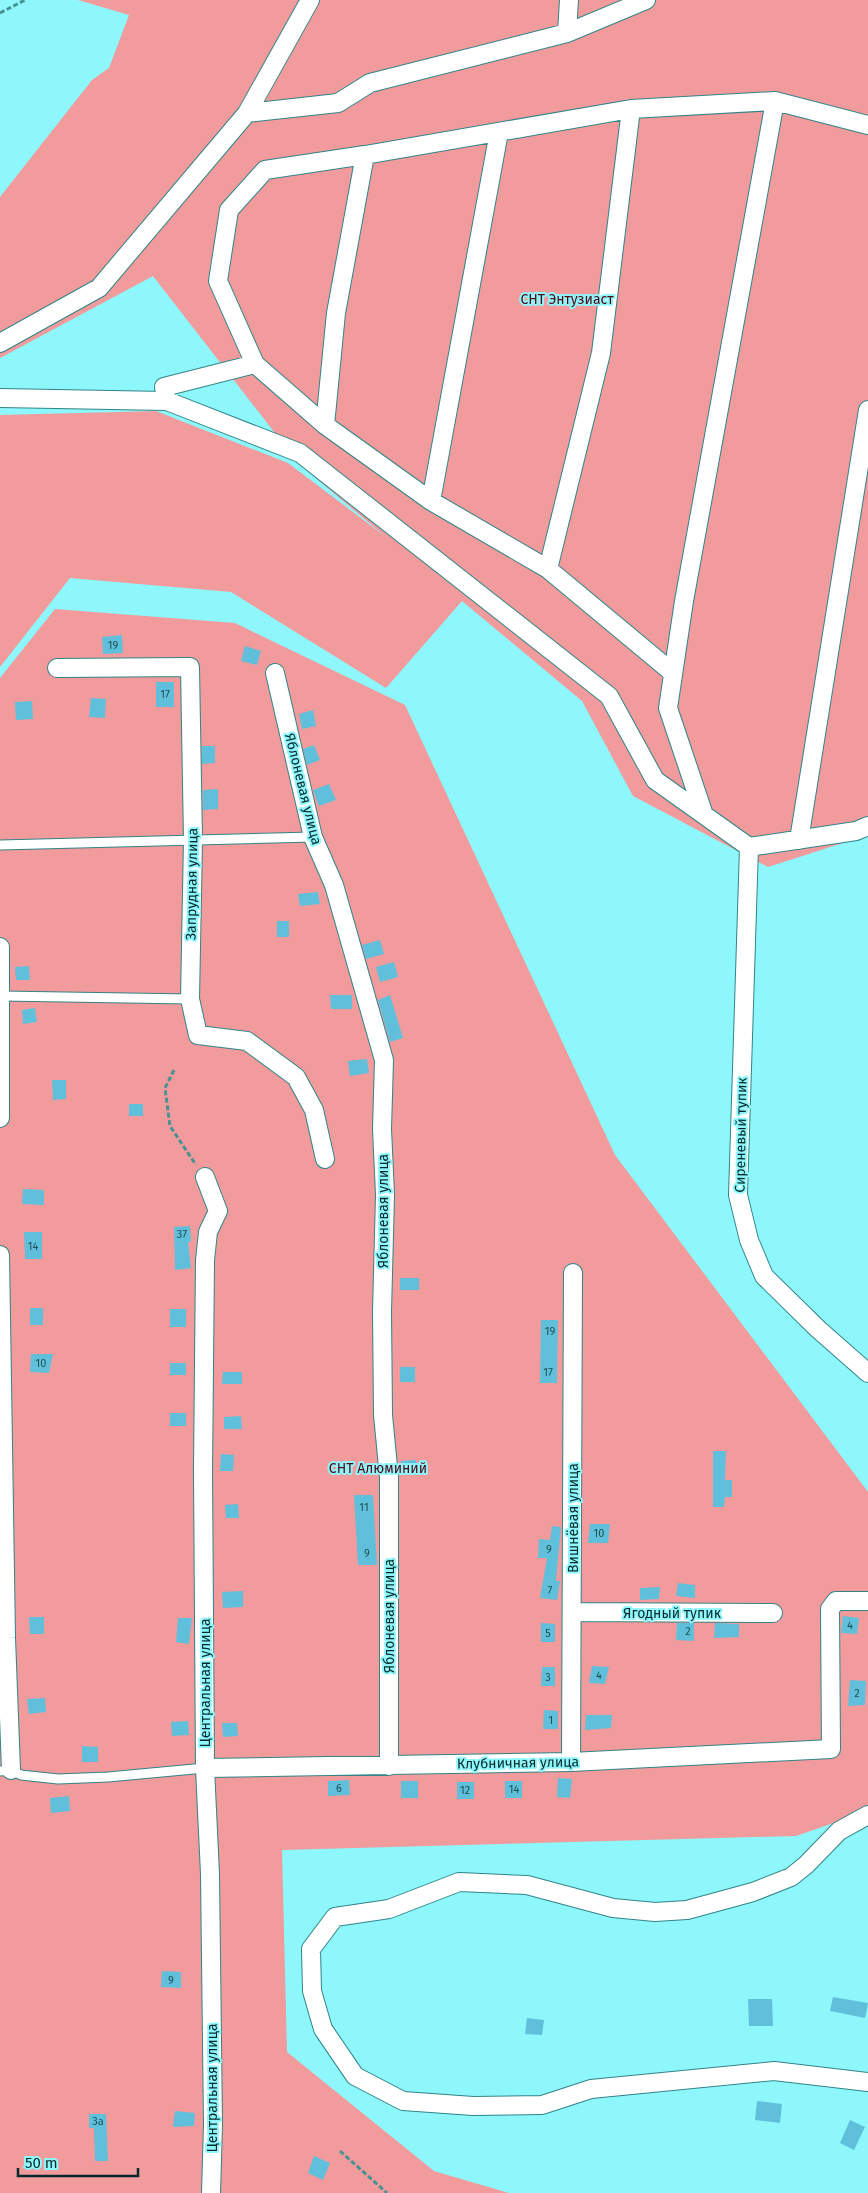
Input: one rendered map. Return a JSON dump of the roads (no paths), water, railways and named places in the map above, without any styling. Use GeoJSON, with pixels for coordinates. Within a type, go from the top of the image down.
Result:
{"type":"FeatureCollection","features":[{"type":"Feature","properties":{"kind":"street"},"geometry":{"type":"LineString","coordinates":[[0,342],[99,288],[247,113],[310,0]]}},
{"type":"Feature","properties":{"kind":"street"},"geometry":{"type":"LineString","coordinates":[[567,33],[569,0]]}},
{"type":"Feature","properties":{"kind":"street"},"geometry":{"type":"LineString","coordinates":[[247,113],[338,103],[370,83],[567,33],[646,0]]}},
{"type":"Feature","properties":{"kind":"street"},"geometry":{"type":"LineString","coordinates":[[704,815],[668,708],[684,601],[775,101]]}},
{"type":"Feature","properties":{"kind":"street"},"geometry":{"type":"LineString","coordinates":[[673,673],[548,569],[431,501],[325,425],[255,364],[218,281],[229,210],[265,170],[631,110],[775,101],[868,125]]}},
{"type":"Feature","properties":{"kind":"street"},"geometry":{"type":"LineString","coordinates":[[548,569],[601,353],[631,110]]}},
{"type":"Feature","properties":{"kind":"street"},"geometry":{"type":"LineString","coordinates":[[431,501],[500,132]]}},
{"type":"Feature","properties":{"kind":"street"},"geometry":{"type":"LineString","coordinates":[[325,425],[336,313],[365,155]]}},
{"type":"Feature","properties":{"kind":"street"},"geometry":{"type":"LineString","coordinates":[[167,401],[164,387],[255,364]]}},
{"type":"Feature","properties":{"kind":"street"},"geometry":{"type":"LineString","coordinates":[[0,398],[167,401],[300,453],[609,696],[655,780],[749,847],[856,831],[868,826]]}},
{"type":"Feature","properties":{"kind":"street"},"geometry":{"type":"LineString","coordinates":[[799,840],[868,410]]}},
{"type":"Feature","properties":{"kind":"street","name":"Запрудная улица"},"geometry":{"type":"LineString","coordinates":[[57,668],[190,667],[193,840],[190,999],[198,1035],[247,1041],[296,1077],[314,1110],[325,1160]]}},
{"type":"Feature","properties":{"kind":"street","name":"Яблоневая улица"},"geometry":{"type":"LineString","coordinates":[[275,673],[313,837],[334,885],[384,1060],[382,1129],[385,1195],[382,1312],[383,1415],[389,1477],[389,1766]]}},
{"type":"Feature","properties":{"kind":"street","name":"Сиреневый тупик"},"geometry":{"type":"LineString","coordinates":[[749,847],[738,1195],[749,1240],[764,1276],[818,1329],[868,1373]]}},
{"type":"Feature","properties":{"kind":"street"},"geometry":{"type":"LineString","coordinates":[[0,947],[0,1118]]}},
{"type":"Feature","properties":{"kind":"street","name":"Центральная улица"},"geometry":{"type":"LineString","coordinates":[[205,1178],[218,1211],[208,1232],[205,1260],[203,1470],[205,1768],[210,1874],[213,2125],[210,2193]]}},
{"type":"Feature","properties":{"kind":"street"},"geometry":{"type":"LineString","coordinates":[[0,1255],[6,1638],[5,1771]]}},
{"type":"Feature","properties":{"kind":"street","name":"Вишнёвая улица"},"geometry":{"type":"LineString","coordinates":[[571,1762],[573,1273]]}},
{"type":"Feature","properties":{"kind":"street","name":"Клубничная улица"},"geometry":{"type":"LineString","coordinates":[[205,1768],[571,1762],[831,1749],[830,1608],[836,1601],[868,1602]]}},
{"type":"Feature","properties":{"kind":"street","name":"Ягодный тупик"},"geometry":{"type":"LineString","coordinates":[[572,1612],[773,1613]]}},
{"type":"Feature","properties":{"kind":"street"},"geometry":{"type":"LineString","coordinates":[[868,1815],[839,1831],[791,1878],[710,1905],[687,1910],[655,1912],[613,1908],[527,1885],[459,1882],[389,1909],[335,1917],[311,1949],[312,1991],[323,2029],[355,2076],[403,2101],[474,2106],[542,2105],[591,2089],[774,2071],[868,2082]]}},
{"type":"Feature","properties":{"kind":"lane"},"geometry":{"type":"LineString","coordinates":[[0,845],[313,837]]}},
{"type":"Feature","properties":{"kind":"lane"},"geometry":{"type":"LineString","coordinates":[[1,996],[190,999]]}},
{"type":"Feature","properties":{"kind":"lane"},"geometry":{"type":"LineString","coordinates":[[5,1771],[21,1775],[58,1779],[108,1777],[205,1768]]}},
{"type":"Feature","properties":{"kind":"park label","name":"СНТ Энтузиаст"},"geometry":{"type":"Point","coordinates":[567,299]}},
{"type":"Feature","properties":{"kind":"park label","name":"СНТ Алюминий"},"geometry":{"type":"Point","coordinates":[378,1468]}}]}
